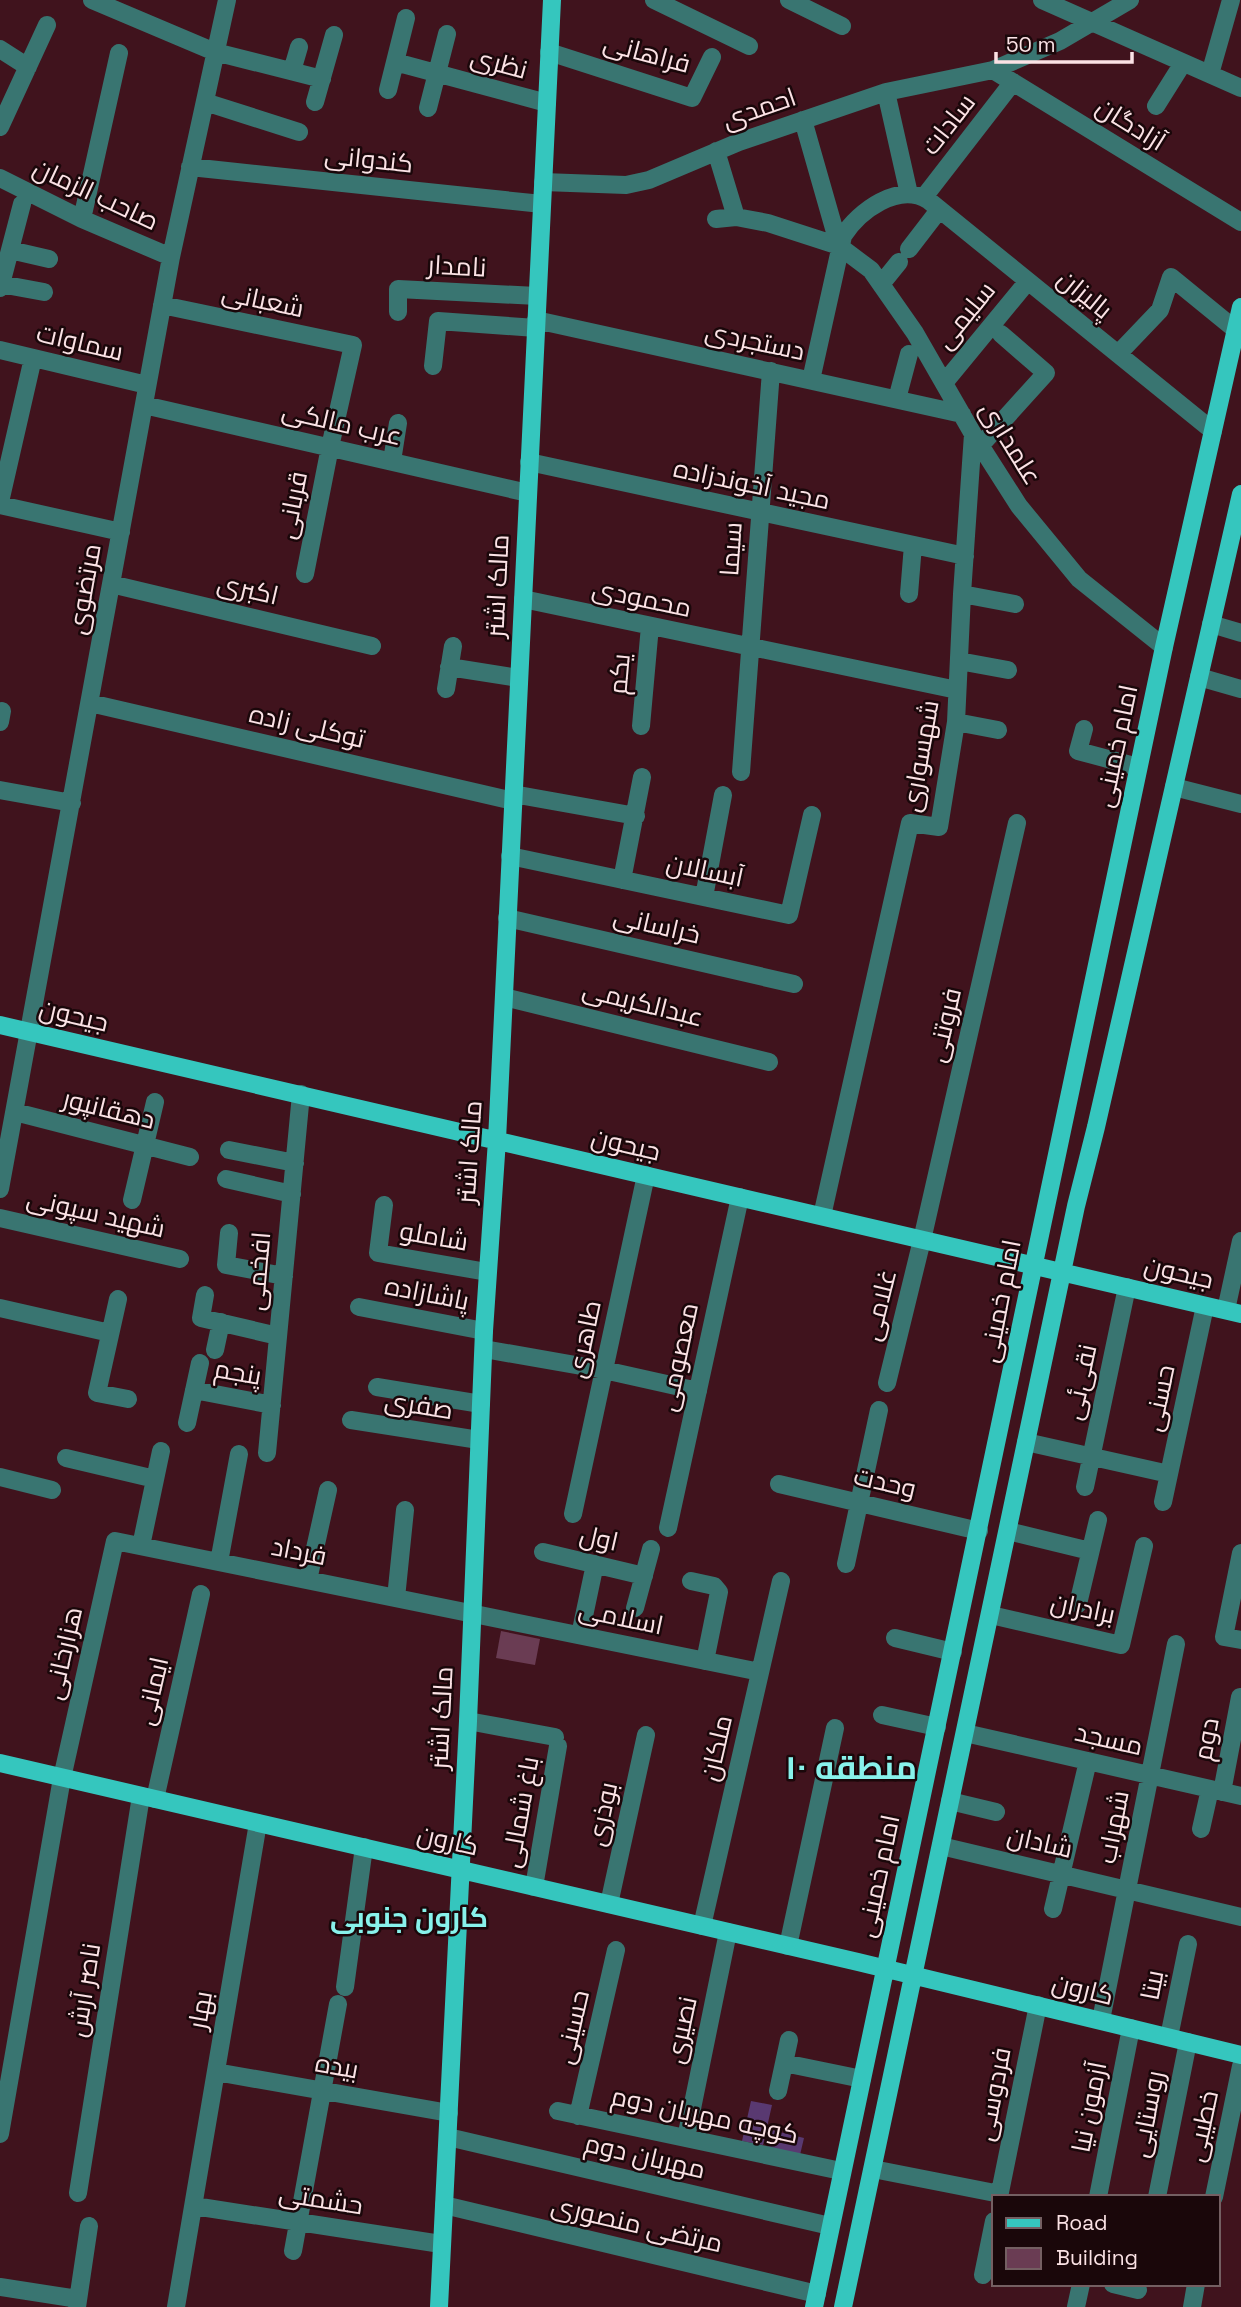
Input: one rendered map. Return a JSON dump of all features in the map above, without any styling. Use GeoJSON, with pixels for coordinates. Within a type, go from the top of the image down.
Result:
{"type":"FeatureCollection","features":[{"type":"Feature","properties":{"kind":"main road","name":"مالک اشتر"},"geometry":{"type":"LineString","coordinates":[[439,2307],[487,1272],[497,1140],[552,0]]}},
{"type":"Feature","properties":{"kind":"main road","name":"امام خمینی"},"geometry":{"type":"LineString","coordinates":[[816,2301],[841,2171],[979,1531],[1138,767],[1241,307]]}},
{"type":"Feature","properties":{"kind":"main road","name":"امام خمینی"},"geometry":{"type":"LineString","coordinates":[[843,2307],[1062,1272],[1241,494]]}},
{"type":"Feature","properties":{"kind":"main road","name":"جیحون"},"geometry":{"type":"LineString","coordinates":[[0,1025],[1233,1312]]}},
{"type":"Feature","properties":{"kind":"main road"},"geometry":{"type":"LineString","coordinates":[[1051,1184],[1058,1198],[1068,1200],[1080,1192]]}},
{"type":"Feature","properties":{"kind":"main road","name":"کارون"},"geometry":{"type":"LineString","coordinates":[[0,1763],[788,1945],[1241,2054]]}},
{"type":"Feature","properties":{"kind":"street"},"geometry":{"type":"LineString","coordinates":[[92,0],[215,52],[322,79]]}},
{"type":"Feature","properties":{"kind":"street","name":"مرتضوی"},"geometry":{"type":"LineString","coordinates":[[0,1189],[171,257],[227,0]]}},
{"type":"Feature","properties":{"kind":"street"},"geometry":{"type":"LineString","coordinates":[[654,0],[749,46]]}},
{"type":"Feature","properties":{"kind":"street"},"geometry":{"type":"LineString","coordinates":[[789,0],[842,26]]}},
{"type":"Feature","properties":{"kind":"street"},"geometry":{"type":"LineString","coordinates":[[1042,0],[1241,88]]}},
{"type":"Feature","properties":{"kind":"street","name":"احمدی"},"geometry":{"type":"LineString","coordinates":[[543,182],[636,184],[649,180],[716,151],[886,92],[993,70],[1093,24],[1130,0]]}},
{"type":"Feature","properties":{"kind":"street"},"geometry":{"type":"LineString","coordinates":[[1210,74],[1231,0]]}},
{"type":"Feature","properties":{"kind":"street"},"geometry":{"type":"LineString","coordinates":[[388,90],[406,18]]}},
{"type":"Feature","properties":{"kind":"street"},"geometry":{"type":"LineString","coordinates":[[0,127],[6,94],[28,66],[47,25]]}},
{"type":"Feature","properties":{"kind":"street","name":"نظری"},"geometry":{"type":"LineString","coordinates":[[428,108],[447,34]]}},
{"type":"Feature","properties":{"kind":"street"},"geometry":{"type":"LineString","coordinates":[[315,102],[334,35]]}},
{"type":"Feature","properties":{"kind":"street"},"geometry":{"type":"LineString","coordinates":[[292,71],[299,47]]}},
{"type":"Feature","properties":{"kind":"street"},"geometry":{"type":"LineString","coordinates":[[0,49],[28,66]]}},
{"type":"Feature","properties":{"kind":"street","name":"فراهانی"},"geometry":{"type":"LineString","coordinates":[[549,52],[692,98],[712,57]]}},
{"type":"Feature","properties":{"kind":"street"},"geometry":{"type":"LineString","coordinates":[[82,219],[120,53]]}},
{"type":"Feature","properties":{"kind":"street","name":"نظری"},"geometry":{"type":"LineString","coordinates":[[395,62],[547,103]]}},
{"type":"Feature","properties":{"kind":"street"},"geometry":{"type":"LineString","coordinates":[[1156,106],[1183,62]]}},
{"type":"Feature","properties":{"kind":"street","name":"آزادگان"},"geometry":{"type":"LineString","coordinates":[[993,70],[1241,222]]}},
{"type":"Feature","properties":{"kind":"street","name":"سادات"},"geometry":{"type":"LineString","coordinates":[[917,196],[1013,82]]}},
{"type":"Feature","properties":{"kind":"street"},"geometry":{"type":"LineString","coordinates":[[811,380],[839,246],[849,226],[877,204],[917,196],[886,92]]}},
{"type":"Feature","properties":{"kind":"street"},"geometry":{"type":"LineString","coordinates":[[205,102],[299,132]]}},
{"type":"Feature","properties":{"kind":"street"},"geometry":{"type":"LineString","coordinates":[[803,120],[839,246]]}},
{"type":"Feature","properties":{"kind":"street"},"geometry":{"type":"LineString","coordinates":[[716,151],[736,217]]}},
{"type":"Feature","properties":{"kind":"street","name":"کندوانی"},"geometry":{"type":"LineString","coordinates":[[190,167],[542,204]]}},
{"type":"Feature","properties":{"kind":"street","name":"صاحب الزمان"},"geometry":{"type":"LineString","coordinates":[[0,178],[82,219],[171,257]]}},
{"type":"Feature","properties":{"kind":"street","name":"پالیزان"},"geometry":{"type":"LineString","coordinates":[[917,196],[939,210],[1213,431]]}},
{"type":"Feature","properties":{"kind":"street"},"geometry":{"type":"LineString","coordinates":[[22,204],[1,286],[44,292]]}},
{"type":"Feature","properties":{"kind":"street"},"geometry":{"type":"LineString","coordinates":[[882,283],[939,210]]}},
{"type":"Feature","properties":{"kind":"street","name":"علمداری"},"geometry":{"type":"LineString","coordinates":[[716,219],[736,217],[768,223],[839,246],[861,260],[882,283],[1019,506],[1079,579],[1164,647]]}},
{"type":"Feature","properties":{"kind":"street"},"geometry":{"type":"LineString","coordinates":[[10,250],[49,259]]}},
{"type":"Feature","properties":{"kind":"street"},"geometry":{"type":"LineString","coordinates":[[1118,354],[1160,310],[1171,277],[1236,330]]}},
{"type":"Feature","properties":{"kind":"street","name":"سلیمی"},"geometry":{"type":"LineString","coordinates":[[944,383],[1027,281]]}},
{"type":"Feature","properties":{"kind":"street","name":"نامدار"},"geometry":{"type":"LineString","coordinates":[[398,312],[398,289],[537,296]]}},
{"type":"Feature","properties":{"kind":"street","name":"شعبانی"},"geometry":{"type":"LineString","coordinates":[[162,306],[353,345]]}},
{"type":"Feature","properties":{"kind":"street"},"geometry":{"type":"LineString","coordinates":[[433,366],[438,321],[536,324]]}},
{"type":"Feature","properties":{"kind":"street","name":"دستجردی"},"geometry":{"type":"LineString","coordinates":[[536,324],[771,371],[962,414]]}},
{"type":"Feature","properties":{"kind":"street"},"geometry":{"type":"LineString","coordinates":[[977,440],[1046,373],[1001,334]]}},
{"type":"Feature","properties":{"kind":"street","name":"قربانی"},"geometry":{"type":"LineString","coordinates":[[305,573],[353,345]]}},
{"type":"Feature","properties":{"kind":"street","name":"سماوات"},"geometry":{"type":"LineString","coordinates":[[0,350],[148,385]]}},
{"type":"Feature","properties":{"kind":"street","name":"سلیمی"},"geometry":{"type":"LineString","coordinates":[[897,399],[909,354]]}},
{"type":"Feature","properties":{"kind":"street"},"geometry":{"type":"LineString","coordinates":[[33,358],[0,504],[121,532]]}},
{"type":"Feature","properties":{"kind":"street","name":"سیما"},"geometry":{"type":"LineString","coordinates":[[750,647],[771,371]]}},
{"type":"Feature","properties":{"kind":"street","name":"عرب مالکی"},"geometry":{"type":"LineString","coordinates":[[144,405],[528,492]]}},
{"type":"Feature","properties":{"kind":"street"},"geometry":{"type":"LineString","coordinates":[[392,461],[398,423]]}},
{"type":"Feature","properties":{"kind":"street","name":"شهسواری"},"geometry":{"type":"LineString","coordinates":[[822,1216],[910,822],[939,827],[956,722],[962,594],[977,440]]}},
{"type":"Feature","properties":{"kind":"street","name":"مجید آخوندزاده"},"geometry":{"type":"LineString","coordinates":[[529,462],[965,556]]}},
{"type":"Feature","properties":{"kind":"street"},"geometry":{"type":"LineString","coordinates":[[909,594],[913,545]]}},
{"type":"Feature","properties":{"kind":"street","name":"اکبری"},"geometry":{"type":"LineString","coordinates":[[111,584],[372,646]]}},
{"type":"Feature","properties":{"kind":"street"},"geometry":{"type":"LineString","coordinates":[[962,594],[1015,604]]}},
{"type":"Feature","properties":{"kind":"street","name":"محمودی"},"geometry":{"type":"LineString","coordinates":[[523,599],[957,690]]}},
{"type":"Feature","properties":{"kind":"street"},"geometry":{"type":"LineString","coordinates":[[1211,624],[1241,633]]}},
{"type":"Feature","properties":{"kind":"street","name":"یکم"},"geometry":{"type":"LineString","coordinates":[[641,726],[650,626]]}},
{"type":"Feature","properties":{"kind":"street"},"geometry":{"type":"LineString","coordinates":[[446,689],[453,646]]}},
{"type":"Feature","properties":{"kind":"street"},"geometry":{"type":"LineString","coordinates":[[741,772],[750,647]]}},
{"type":"Feature","properties":{"kind":"street"},"geometry":{"type":"LineString","coordinates":[[959,661],[1008,670]]}},
{"type":"Feature","properties":{"kind":"street"},"geometry":{"type":"LineString","coordinates":[[449,667],[519,678]]}},
{"type":"Feature","properties":{"kind":"street"},"geometry":{"type":"LineString","coordinates":[[1199,677],[1241,689]]}},
{"type":"Feature","properties":{"kind":"street","name":"توکلی زاده"},"geometry":{"type":"LineString","coordinates":[[90,703],[513,797]]}},
{"type":"Feature","properties":{"kind":"street"},"geometry":{"type":"LineString","coordinates":[[956,722],[998,730]]}},
{"type":"Feature","properties":{"kind":"street"},"geometry":{"type":"LineString","coordinates":[[1084,729],[1076,759],[1138,767]]}},
{"type":"Feature","properties":{"kind":"street"},"geometry":{"type":"LineString","coordinates":[[622,880],[642,777]]}},
{"type":"Feature","properties":{"kind":"street"},"geometry":{"type":"LineString","coordinates":[[1174,787],[1241,804]]}},
{"type":"Feature","properties":{"kind":"street"},"geometry":{"type":"LineString","coordinates":[[0,790],[72,803]]}},
{"type":"Feature","properties":{"kind":"street"},"geometry":{"type":"LineString","coordinates":[[704,897],[723,795]]}},
{"type":"Feature","properties":{"kind":"street"},"geometry":{"type":"LineString","coordinates":[[513,797],[636,816]]}},
{"type":"Feature","properties":{"kind":"street","name":"آبسالان"},"geometry":{"type":"LineString","coordinates":[[510,856],[789,915],[812,816]]}},
{"type":"Feature","properties":{"kind":"street","name":"فروتنی"},"geometry":{"type":"LineString","coordinates":[[922,1240],[1017,823]]}},
{"type":"Feature","properties":{"kind":"street","name":"خراسانی"},"geometry":{"type":"LineString","coordinates":[[507,918],[794,984]]}},
{"type":"Feature","properties":{"kind":"street","name":"عبدالکریمی"},"geometry":{"type":"LineString","coordinates":[[503,997],[769,1062]]}},
{"type":"Feature","properties":{"kind":"street","name":"افخمی"},"geometry":{"type":"LineString","coordinates":[[267,1453],[301,1094]]}},
{"type":"Feature","properties":{"kind":"street"},"geometry":{"type":"LineString","coordinates":[[132,1200],[155,1102]]}},
{"type":"Feature","properties":{"kind":"street","name":"دهقانپور"},"geometry":{"type":"LineString","coordinates":[[15,1112],[190,1157]]}},
{"type":"Feature","properties":{"kind":"street"},"geometry":{"type":"LineString","coordinates":[[229,1150],[295,1163]]}},
{"type":"Feature","properties":{"kind":"street","name":"طاهری"},"geometry":{"type":"LineString","coordinates":[[573,1514],[646,1175]]}},
{"type":"Feature","properties":{"kind":"street"},"geometry":{"type":"LineString","coordinates":[[226,1179],[292,1194]]}},
{"type":"Feature","properties":{"kind":"street","name":"معصومی"},"geometry":{"type":"LineString","coordinates":[[668,1528],[740,1197]]}},
{"type":"Feature","properties":{"kind":"street","name":"شاملو"},"geometry":{"type":"LineString","coordinates":[[384,1205],[378,1253],[487,1272]]}},
{"type":"Feature","properties":{"kind":"street","name":"شهید سپونی"},"geometry":{"type":"LineString","coordinates":[[0,1218],[180,1259]]}},
{"type":"Feature","properties":{"kind":"street"},"geometry":{"type":"LineString","coordinates":[[229,1233],[226,1265],[284,1276]]}},
{"type":"Feature","properties":{"kind":"street","name":"غلامی"},"geometry":{"type":"LineString","coordinates":[[887,1383],[922,1240]]}},
{"type":"Feature","properties":{"kind":"street"},"geometry":{"type":"LineString","coordinates":[[1233,1312],[1241,1241]]}},
{"type":"Feature","properties":{"kind":"street","name":"نقی‌ئی"},"geometry":{"type":"LineString","coordinates":[[1085,1486],[1127,1287]]}},
{"type":"Feature","properties":{"kind":"street"},"geometry":{"type":"LineString","coordinates":[[205,1295],[201,1318],[278,1336]]}},
{"type":"Feature","properties":{"kind":"street"},"geometry":{"type":"LineString","coordinates":[[118,1299],[97,1393],[128,1399]]}},
{"type":"Feature","properties":{"kind":"street","name":"حسنی"},"geometry":{"type":"LineString","coordinates":[[1163,1502],[1205,1306]]}},
{"type":"Feature","properties":{"kind":"street","name":"پاشازاده"},"geometry":{"type":"LineString","coordinates":[[359,1307],[604,1370],[698,1391]]}},
{"type":"Feature","properties":{"kind":"street"},"geometry":{"type":"LineString","coordinates":[[0,1308],[110,1333]]}},
{"type":"Feature","properties":{"kind":"street"},"geometry":{"type":"LineString","coordinates":[[215,1350],[221,1322]]}},
{"type":"Feature","properties":{"kind":"street","name":"پنجم"},"geometry":{"type":"LineString","coordinates":[[187,1423],[200,1363]]}},
{"type":"Feature","properties":{"kind":"street"},"geometry":{"type":"LineString","coordinates":[[377,1387],[481,1404]]}},
{"type":"Feature","properties":{"kind":"street","name":"پنجم"},"geometry":{"type":"LineString","coordinates":[[194,1390],[272,1405]]}},
{"type":"Feature","properties":{"kind":"street"},"geometry":{"type":"LineString","coordinates":[[846,1564],[879,1410]]}},
{"type":"Feature","properties":{"kind":"street","name":"صفری"},"geometry":{"type":"LineString","coordinates":[[351,1420],[479,1440]]}},
{"type":"Feature","properties":{"kind":"street"},"geometry":{"type":"LineString","coordinates":[[1026,1442],[1169,1475]]}},
{"type":"Feature","properties":{"kind":"street"},"geometry":{"type":"LineString","coordinates":[[141,1546],[161,1451]]}},
{"type":"Feature","properties":{"kind":"street"},"geometry":{"type":"LineString","coordinates":[[219,1562],[239,1454]]}},
{"type":"Feature","properties":{"kind":"street"},"geometry":{"type":"LineString","coordinates":[[66,1458],[155,1479]]}},
{"type":"Feature","properties":{"kind":"street"},"geometry":{"type":"LineString","coordinates":[[0,1477],[52,1490]]}},
{"type":"Feature","properties":{"kind":"street","name":"وحدت"},"geometry":{"type":"LineString","coordinates":[[779,1484],[979,1531]]}},
{"type":"Feature","properties":{"kind":"street"},"geometry":{"type":"LineString","coordinates":[[309,1580],[328,1490]]}},
{"type":"Feature","properties":{"kind":"street"},"geometry":{"type":"LineString","coordinates":[[396,1598],[405,1510]]}},
{"type":"Feature","properties":{"kind":"street"},"geometry":{"type":"LineString","coordinates":[[1078,1604],[1098,1520]]}},
{"type":"Feature","properties":{"kind":"street"},"geometry":{"type":"LineString","coordinates":[[1008,1531],[1090,1551]]}},
{"type":"Feature","properties":{"kind":"street","name":"فرداد"},"geometry":{"type":"LineString","coordinates":[[115,1541],[472,1613]]}},
{"type":"Feature","properties":{"kind":"street","name":"هزارخانی"},"geometry":{"type":"LineString","coordinates":[[0,2134],[62,1778],[115,1541]]}},
{"type":"Feature","properties":{"kind":"street"},"geometry":{"type":"LineString","coordinates":[[635,1608],[651,1549]]}},
{"type":"Feature","properties":{"kind":"street","name":"اول"},"geometry":{"type":"LineString","coordinates":[[543,1552],[644,1576]]}},
{"type":"Feature","properties":{"kind":"street","name":"برادران"},"geometry":{"type":"LineString","coordinates":[[991,1615],[1121,1645],[1142,1552]]}},
{"type":"Feature","properties":{"kind":"street"},"geometry":{"type":"LineString","coordinates":[[1241,1553],[1224,1637],[1241,1640]]}},
{"type":"Feature","properties":{"kind":"street"},"geometry":{"type":"LineString","coordinates":[[580,1635],[595,1564]]}},
{"type":"Feature","properties":{"kind":"street"},"geometry":{"type":"LineString","coordinates":[[691,1581],[718,1588],[705,1661]]}},
{"type":"Feature","properties":{"kind":"street","name":"ملکان"},"geometry":{"type":"LineString","coordinates":[[702,1926],[781,1581]]}},
{"type":"Feature","properties":{"kind":"street","name":"ایمانی"},"geometry":{"type":"LineString","coordinates":[[148,1798],[201,1594]]}},
{"type":"Feature","properties":{"kind":"street","name":"اسلامی"},"geometry":{"type":"LineString","coordinates":[[472,1613],[760,1672]]}},
{"type":"Feature","properties":{"kind":"street"},"geometry":{"type":"LineString","coordinates":[[895,1638],[953,1652]]}},
{"type":"Feature","properties":{"kind":"street","name":"شهراب"},"geometry":{"type":"LineString","coordinates":[[1101,2020],[1176,1644]]}},
{"type":"Feature","properties":{"kind":"street","name":"دوم"},"geometry":{"type":"LineString","coordinates":[[1216,1790],[1240,1697]]}},
{"type":"Feature","properties":{"kind":"street"},"geometry":{"type":"LineString","coordinates":[[882,1715],[937,1727]]}},
{"type":"Feature","properties":{"kind":"street","name":"باغ شمالی"},"geometry":{"type":"LineString","coordinates":[[468,1721],[556,1742],[534,1887]]}},
{"type":"Feature","properties":{"kind":"street"},"geometry":{"type":"LineString","coordinates":[[788,1945],[835,1728]]}},
{"type":"Feature","properties":{"kind":"street","name":"مسجد"},"geometry":{"type":"LineString","coordinates":[[965,1733],[1241,1796]]}},
{"type":"Feature","properties":{"kind":"street","name":"بوذری"},"geometry":{"type":"LineString","coordinates":[[609,1904],[646,1735]]}},
{"type":"Feature","properties":{"kind":"street"},"geometry":{"type":"LineString","coordinates":[[1053,1909],[1088,1761]]}},
{"type":"Feature","properties":{"kind":"street"},"geometry":{"type":"LineString","coordinates":[[1200,1829],[1216,1790]]}},
{"type":"Feature","properties":{"kind":"street","name":"ناصر آرش"},"geometry":{"type":"LineString","coordinates":[[78,2193],[148,1798]]}},
{"type":"Feature","properties":{"kind":"street"},"geometry":{"type":"LineString","coordinates":[[950,1801],[996,1812]]}},
{"type":"Feature","properties":{"kind":"street","name":"بهار"},"geometry":{"type":"LineString","coordinates":[[177,2307],[258,1823]]}},
{"type":"Feature","properties":{"kind":"street","name":"شادان"},"geometry":{"type":"LineString","coordinates":[[941,1846],[1127,1890]]}},
{"type":"Feature","properties":{"kind":"street"},"geometry":{"type":"LineString","coordinates":[[345,1987],[364,1847]]}},
{"type":"Feature","properties":{"kind":"street"},"geometry":{"type":"LineString","coordinates":[[1127,1890],[1241,1917]]}},
{"type":"Feature","properties":{"kind":"street","name":"نصیری"},"geometry":{"type":"LineString","coordinates":[[686,2138],[728,1932]]}},
{"type":"Feature","properties":{"kind":"street","name":"بیتا"},"geometry":{"type":"LineString","coordinates":[[1169,2037],[1188,1944]]}},
{"type":"Feature","properties":{"kind":"street","name":"حسینی"},"geometry":{"type":"LineString","coordinates":[[578,2116],[616,1950]]}},
{"type":"Feature","properties":{"kind":"street"},"geometry":{"type":"LineString","coordinates":[[293,2252],[338,2004]]}},
{"type":"Feature","properties":{"kind":"street","name":"فردوسی"},"geometry":{"type":"LineString","coordinates":[[873,2169],[1000,2195],[1038,2005]]}},
{"type":"Feature","properties":{"kind":"street","name":"آزمون نیا"},"geometry":{"type":"LineString","coordinates":[[1098,2195],[1131,2028]]}},
{"type":"Feature","properties":{"kind":"street"},"geometry":{"type":"LineString","coordinates":[[778,2091],[789,2040]]}},
{"type":"Feature","properties":{"kind":"street","name":"روستایی"},"geometry":{"type":"LineString","coordinates":[[1157,2195],[1188,2042]]}},
{"type":"Feature","properties":{"kind":"street"},"geometry":{"type":"LineString","coordinates":[[784,2063],[862,2079]]}},
{"type":"Feature","properties":{"kind":"street","name":"خطیبی"},"geometry":{"type":"LineString","coordinates":[[1214,2195],[1241,2066]]}},
{"type":"Feature","properties":{"kind":"street","name":"بیده"},"geometry":{"type":"LineString","coordinates":[[216,2071],[449,2113]]}},
{"type":"Feature","properties":{"kind":"street","name":"کوچه مهربان دوم"},"geometry":{"type":"LineString","coordinates":[[558,2111],[841,2171]]}},
{"type":"Feature","properties":{"kind":"street","name":"مهربان دوم"},"geometry":{"type":"LineString","coordinates":[[447,2137],[830,2226]]}},
{"type":"Feature","properties":{"kind":"street","name":"مرتضی منصوری"},"geometry":{"type":"LineString","coordinates":[[444,2205],[816,2301]]}},
{"type":"Feature","properties":{"kind":"street","name":"حشمتی"},"geometry":{"type":"LineString","coordinates":[[194,2206],[441,2244]]}},
{"type":"Feature","properties":{"kind":"street"},"geometry":{"type":"LineString","coordinates":[[0,2287],[77,2303],[89,2226]]}},
{"type":"Feature","properties":{"kind":"street"},"geometry":{"type":"LineString","coordinates":[[983,2275],[992,2231]]}},
{"type":"Feature","properties":{"kind":"street"},"geometry":{"type":"LineString","coordinates":[[1076,2307],[1081,2286]]}},
{"type":"Feature","properties":{"kind":"street"},"geometry":{"type":"LineString","coordinates":[[1118,2286],[1138,2294]]}},
{"type":"Feature","properties":{"kind":"street"},"geometry":{"type":"LineString","coordinates":[[1192,2307],[1196,2286]]}},
{"type":"Feature","properties":{"kind":"shaded area"},"geometry":{"type":"Polygon","coordinates":[[[751,2101],[772,2105],[763,2145],[742,2141],[751,2101]]]}},
{"type":"Feature","properties":{"kind":"shaded area"},"geometry":{"type":"Polygon","coordinates":[[[772,2130],[804,2138],[800,2155],[768,2147],[772,2130]]]}},
{"type":"Feature","properties":{"kind":"building"},"geometry":{"type":"Polygon","coordinates":[[[501,1631],[540,1639],[535,1665],[496,1658],[501,1631]]]}},
{"type":"Feature","properties":{"kind":"district","name":"منطقه ۱۰"},"geometry":{"type":"Point","coordinates":[851,1767]}},
{"type":"Feature","properties":{"kind":"district","name":"کارون جنوبی"},"geometry":{"type":"Point","coordinates":[409,1917]}}]}
